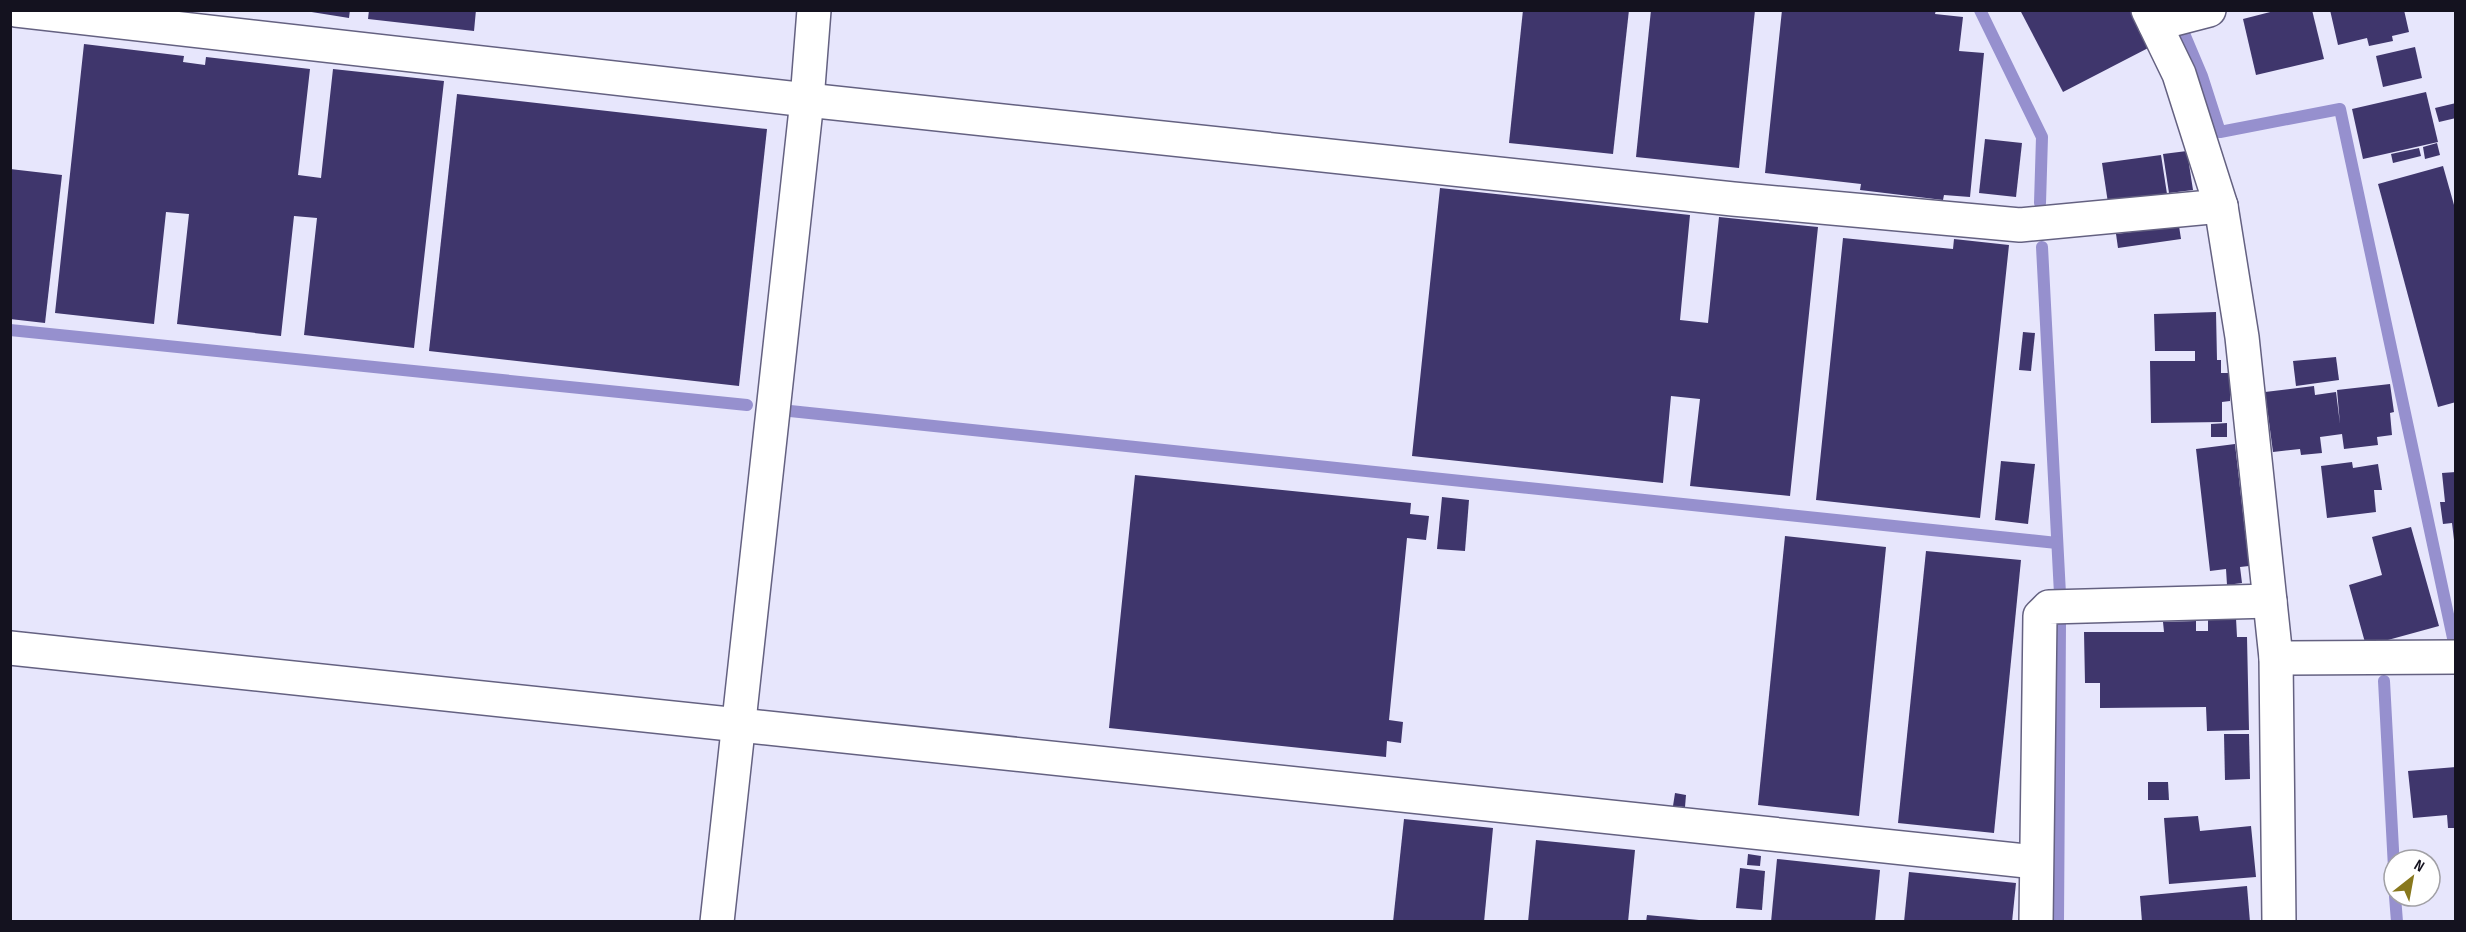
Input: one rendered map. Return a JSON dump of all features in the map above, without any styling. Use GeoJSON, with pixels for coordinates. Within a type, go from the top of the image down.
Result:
{"type":"FeatureCollection","features":[{"type":"Feature","properties":{"kind":"street"},"geometry":{"type":"LineString","coordinates":[[16,10],[807,100],[1721,197],[2020,225],[2221,206]]}},
{"type":"Feature","properties":{"kind":"street"},"geometry":{"type":"LineString","coordinates":[[717,921],[807,100],[814,10]]}},
{"type":"Feature","properties":{"kind":"street"},"geometry":{"type":"LineString","coordinates":[[2209,10],[2151,17],[2179,74],[2221,206],[2242,337],[2276,658],[2279,921]]}},
{"type":"Feature","properties":{"kind":"street"},"geometry":{"type":"LineString","coordinates":[[2036,921],[2040,616],[2049,607],[2270,601]]}},
{"type":"Feature","properties":{"kind":"street"},"geometry":{"type":"LineString","coordinates":[[10,648],[2036,862]]}},
{"type":"Feature","properties":{"kind":"street"},"geometry":{"type":"LineString","coordinates":[[2276,658],[2456,657]]}},
{"type":"Feature","properties":{"kind":"building"},"geometry":{"type":"Polygon","coordinates":[[[299,10],[350,10],[349,18],[299,10]]]}},
{"type":"Feature","properties":{"kind":"building"},"geometry":{"type":"Polygon","coordinates":[[[369,10],[476,10],[474,31],[368,19],[369,10]]]}},
{"type":"Feature","properties":{"kind":"building"},"geometry":{"type":"Polygon","coordinates":[[[1523,10],[1629,10],[1613,154],[1509,143],[1523,10]]]}},
{"type":"Feature","properties":{"kind":"building"},"geometry":{"type":"Polygon","coordinates":[[[1651,10],[1755,10],[1739,168],[1636,157],[1651,10]]]}},
{"type":"Feature","properties":{"kind":"building"},"geometry":{"type":"Polygon","coordinates":[[[1782,10],[1936,10],[1935,14],[1963,17],[1959,51],[1984,53],[1970,197],[1944,195],[1943,200],[1860,190],[1861,184],[1765,173],[1782,10]]]}},
{"type":"Feature","properties":{"kind":"building"},"geometry":{"type":"Polygon","coordinates":[[[2020,10],[2136,10],[2154,45],[2063,92],[2020,10]]]}},
{"type":"Feature","properties":{"kind":"building"},"geometry":{"type":"Polygon","coordinates":[[[2278,10],[2312,10],[2324,59],[2256,75],[2243,19],[2278,10]]]}},
{"type":"Feature","properties":{"kind":"building"},"geometry":{"type":"Polygon","coordinates":[[[2330,10],[2404,10],[2409,32],[2392,36],[2393,41],[2369,46],[2367,38],[2338,45],[2330,10]]]}},
{"type":"Feature","properties":{"kind":"building"},"geometry":{"type":"Polygon","coordinates":[[[84,44],[184,56],[183,62],[205,65],[206,57],[310,69],[298,175],[321,178],[333,69],[444,81],[414,348],[304,335],[317,218],[294,216],[281,336],[177,324],[189,214],[166,212],[154,324],[55,313],[84,44]]]}},
{"type":"Feature","properties":{"kind":"building"},"geometry":{"type":"Polygon","coordinates":[[[2415,47],[2422,78],[2383,87],[2376,56],[2415,47]]]}},
{"type":"Feature","properties":{"kind":"building"},"geometry":{"type":"Polygon","coordinates":[[[2426,92],[2438,142],[2363,159],[2352,109],[2426,92]]]}},
{"type":"Feature","properties":{"kind":"building"},"geometry":{"type":"Polygon","coordinates":[[[457,94],[767,129],[739,386],[429,351],[457,94]]]}},
{"type":"Feature","properties":{"kind":"building"},"geometry":{"type":"Polygon","coordinates":[[[2456,103],[2456,118],[2439,122],[2435,108],[2456,103]]]}},
{"type":"Feature","properties":{"kind":"building"},"geometry":{"type":"Polygon","coordinates":[[[1985,139],[2022,143],[2016,197],[1979,193],[1985,139]]]}},
{"type":"Feature","properties":{"kind":"building"},"geometry":{"type":"Polygon","coordinates":[[[2437,143],[2440,155],[2425,159],[2423,147],[2437,143]]]}},
{"type":"Feature","properties":{"kind":"building"},"geometry":{"type":"Polygon","coordinates":[[[2419,148],[2421,156],[2393,163],[2391,154],[2419,148]]]}},
{"type":"Feature","properties":{"kind":"building"},"geometry":{"type":"Polygon","coordinates":[[[2187,151],[2193,190],[2169,193],[2163,154],[2187,151]]]}},
{"type":"Feature","properties":{"kind":"building"},"geometry":{"type":"Polygon","coordinates":[[[2161,155],[2167,194],[2108,203],[2102,163],[2161,155]]]}},
{"type":"Feature","properties":{"kind":"building"},"geometry":{"type":"Polygon","coordinates":[[[2443,166],[2456,212],[2456,402],[2438,407],[2378,184],[2443,166]]]}},
{"type":"Feature","properties":{"kind":"building"},"geometry":{"type":"Polygon","coordinates":[[[10,169],[62,175],[45,323],[10,319],[10,169]]]}},
{"type":"Feature","properties":{"kind":"building"},"geometry":{"type":"Polygon","coordinates":[[[1440,188],[1690,215],[1680,320],[1708,323],[1719,217],[1818,227],[1790,496],[1690,486],[1700,399],[1671,396],[1663,483],[1412,456],[1440,188]]]}},
{"type":"Feature","properties":{"kind":"building"},"geometry":{"type":"Polygon","coordinates":[[[2179,226],[2181,239],[2118,248],[2116,234],[2179,226]]]}},
{"type":"Feature","properties":{"kind":"building"},"geometry":{"type":"Polygon","coordinates":[[[1843,238],[1953,249],[1954,239],[2009,245],[1980,518],[1816,500],[1843,238]]]}},
{"type":"Feature","properties":{"kind":"building"},"geometry":{"type":"Polygon","coordinates":[[[2216,312],[2217,360],[2221,360],[2221,373],[2230,373],[2230,401],[2222,402],[2222,422],[2151,423],[2150,361],[2195,361],[2195,351],[2155,351],[2154,314],[2216,312]]]}},
{"type":"Feature","properties":{"kind":"building"},"geometry":{"type":"Polygon","coordinates":[[[2023,332],[2035,333],[2031,371],[2019,370],[2023,332]]]}},
{"type":"Feature","properties":{"kind":"building"},"geometry":{"type":"Polygon","coordinates":[[[2336,357],[2339,380],[2296,386],[2293,361],[2336,357]]]}},
{"type":"Feature","properties":{"kind":"building"},"geometry":{"type":"Polygon","coordinates":[[[2390,384],[2394,412],[2390,413],[2392,435],[2377,437],[2378,445],[2344,449],[2342,434],[2320,437],[2322,453],[2301,455],[2300,449],[2273,452],[2265,392],[2314,386],[2315,395],[2336,392],[2340,424],[2337,390],[2390,384]]]}},
{"type":"Feature","properties":{"kind":"building"},"geometry":{"type":"Polygon","coordinates":[[[2227,423],[2227,437],[2211,437],[2211,424],[2227,423]]]}},
{"type":"Feature","properties":{"kind":"building"},"geometry":{"type":"Polygon","coordinates":[[[2235,444],[2249,566],[2240,567],[2242,583],[2227,585],[2226,569],[2210,571],[2196,449],[2235,444]]]}},
{"type":"Feature","properties":{"kind":"building"},"geometry":{"type":"Polygon","coordinates":[[[2001,461],[2035,464],[2028,524],[1995,520],[2001,461]]]}},
{"type":"Feature","properties":{"kind":"building"},"geometry":{"type":"Polygon","coordinates":[[[2352,462],[2353,468],[2378,464],[2382,490],[2374,490],[2376,512],[2327,518],[2321,466],[2352,462]]]}},
{"type":"Feature","properties":{"kind":"building"},"geometry":{"type":"Polygon","coordinates":[[[2456,472],[2456,540],[2454,540],[2452,523],[2443,524],[2440,502],[2445,502],[2442,473],[2456,472]]]}},
{"type":"Feature","properties":{"kind":"building"},"geometry":{"type":"Polygon","coordinates":[[[1135,475],[1411,503],[1410,514],[1429,516],[1426,540],[1407,538],[1389,720],[1403,722],[1401,743],[1387,741],[1386,757],[1109,728],[1135,475]]]}},
{"type":"Feature","properties":{"kind":"building"},"geometry":{"type":"Polygon","coordinates":[[[1442,497],[1469,500],[1465,551],[1437,549],[1442,497]]]}},
{"type":"Feature","properties":{"kind":"building"},"geometry":{"type":"Polygon","coordinates":[[[2411,527],[2439,626],[2366,646],[2349,585],[2382,575],[2372,537],[2411,527]]]}},
{"type":"Feature","properties":{"kind":"building"},"geometry":{"type":"Polygon","coordinates":[[[1785,536],[1886,547],[1859,816],[1758,805],[1785,536]]]}},
{"type":"Feature","properties":{"kind":"building"},"geometry":{"type":"Polygon","coordinates":[[[1926,551],[2021,560],[1994,833],[1898,823],[1926,551]]]}},
{"type":"Feature","properties":{"kind":"building"},"geometry":{"type":"Polygon","coordinates":[[[2208,618],[2236,618],[2237,637],[2247,637],[2249,730],[2207,731],[2206,707],[2100,708],[2100,683],[2085,683],[2084,632],[2164,632],[2163,622],[2196,621],[2196,631],[2208,631],[2208,618]]]}},
{"type":"Feature","properties":{"kind":"building"},"geometry":{"type":"Polygon","coordinates":[[[2224,734],[2249,734],[2250,779],[2225,780],[2224,734]]]}},
{"type":"Feature","properties":{"kind":"building"},"geometry":{"type":"Polygon","coordinates":[[[2456,767],[2456,828],[2448,828],[2447,815],[2413,818],[2408,771],[2456,767]]]}},
{"type":"Feature","properties":{"kind":"building"},"geometry":{"type":"Polygon","coordinates":[[[2148,782],[2168,782],[2169,800],[2148,800],[2148,782]]]}},
{"type":"Feature","properties":{"kind":"building"},"geometry":{"type":"Polygon","coordinates":[[[1675,793],[1686,795],[1685,807],[1673,806],[1675,793]]]}},
{"type":"Feature","properties":{"kind":"building"},"geometry":{"type":"Polygon","coordinates":[[[2198,816],[2200,831],[2251,826],[2256,877],[2169,884],[2164,818],[2198,816]]]}},
{"type":"Feature","properties":{"kind":"building"},"geometry":{"type":"Polygon","coordinates":[[[1404,819],[1493,828],[1484,922],[1393,922],[1404,819]]]}},
{"type":"Feature","properties":{"kind":"building"},"geometry":{"type":"Polygon","coordinates":[[[1536,840],[1635,850],[1628,922],[1528,922],[1536,840]]]}},
{"type":"Feature","properties":{"kind":"building"},"geometry":{"type":"Polygon","coordinates":[[[1748,854],[1761,856],[1760,866],[1747,865],[1748,854]]]}},
{"type":"Feature","properties":{"kind":"building"},"geometry":{"type":"Polygon","coordinates":[[[1777,859],[1880,870],[1875,922],[1771,922],[1777,859]]]}},
{"type":"Feature","properties":{"kind":"building"},"geometry":{"type":"Polygon","coordinates":[[[1740,868],[1765,871],[1762,910],[1736,908],[1740,868]]]}},
{"type":"Feature","properties":{"kind":"building"},"geometry":{"type":"Polygon","coordinates":[[[1909,872],[2016,883],[2012,922],[1904,922],[1909,872]]]}},
{"type":"Feature","properties":{"kind":"building"},"geometry":{"type":"Polygon","coordinates":[[[2247,886],[2250,922],[2142,922],[2140,896],[2247,886]]]}},
{"type":"Feature","properties":{"kind":"building"},"geometry":{"type":"Polygon","coordinates":[[[1647,915],[1699,920],[1699,922],[1646,922],[1647,915]]]}},
{"type":"Feature","properties":{"kind":"waterway"},"geometry":{"type":"LineString","coordinates":[[1980,10],[2042,137],[2040,203]]}},
{"type":"Feature","properties":{"kind":"waterway"},"geometry":{"type":"LineString","coordinates":[[2183,31],[2202,76],[2220,132],[2340,109],[2453,638]]}},
{"type":"Feature","properties":{"kind":"waterway"},"geometry":{"type":"LineString","coordinates":[[2042,247],[2060,594]]}},
{"type":"Feature","properties":{"kind":"waterway"},"geometry":{"type":"LineString","coordinates":[[10,330],[747,405]]}},
{"type":"Feature","properties":{"kind":"waterway"},"geometry":{"type":"LineString","coordinates":[[790,411],[2057,543]]}},
{"type":"Feature","properties":{"kind":"waterway"},"geometry":{"type":"LineString","coordinates":[[2058,922],[2060,624]]}},
{"type":"Feature","properties":{"kind":"waterway"},"geometry":{"type":"LineString","coordinates":[[2384,681],[2393,848]]}},
{"type":"Feature","properties":{"kind":"waterway"},"geometry":{"type":"LineString","coordinates":[[2396,908],[2397,922]]}}]}
